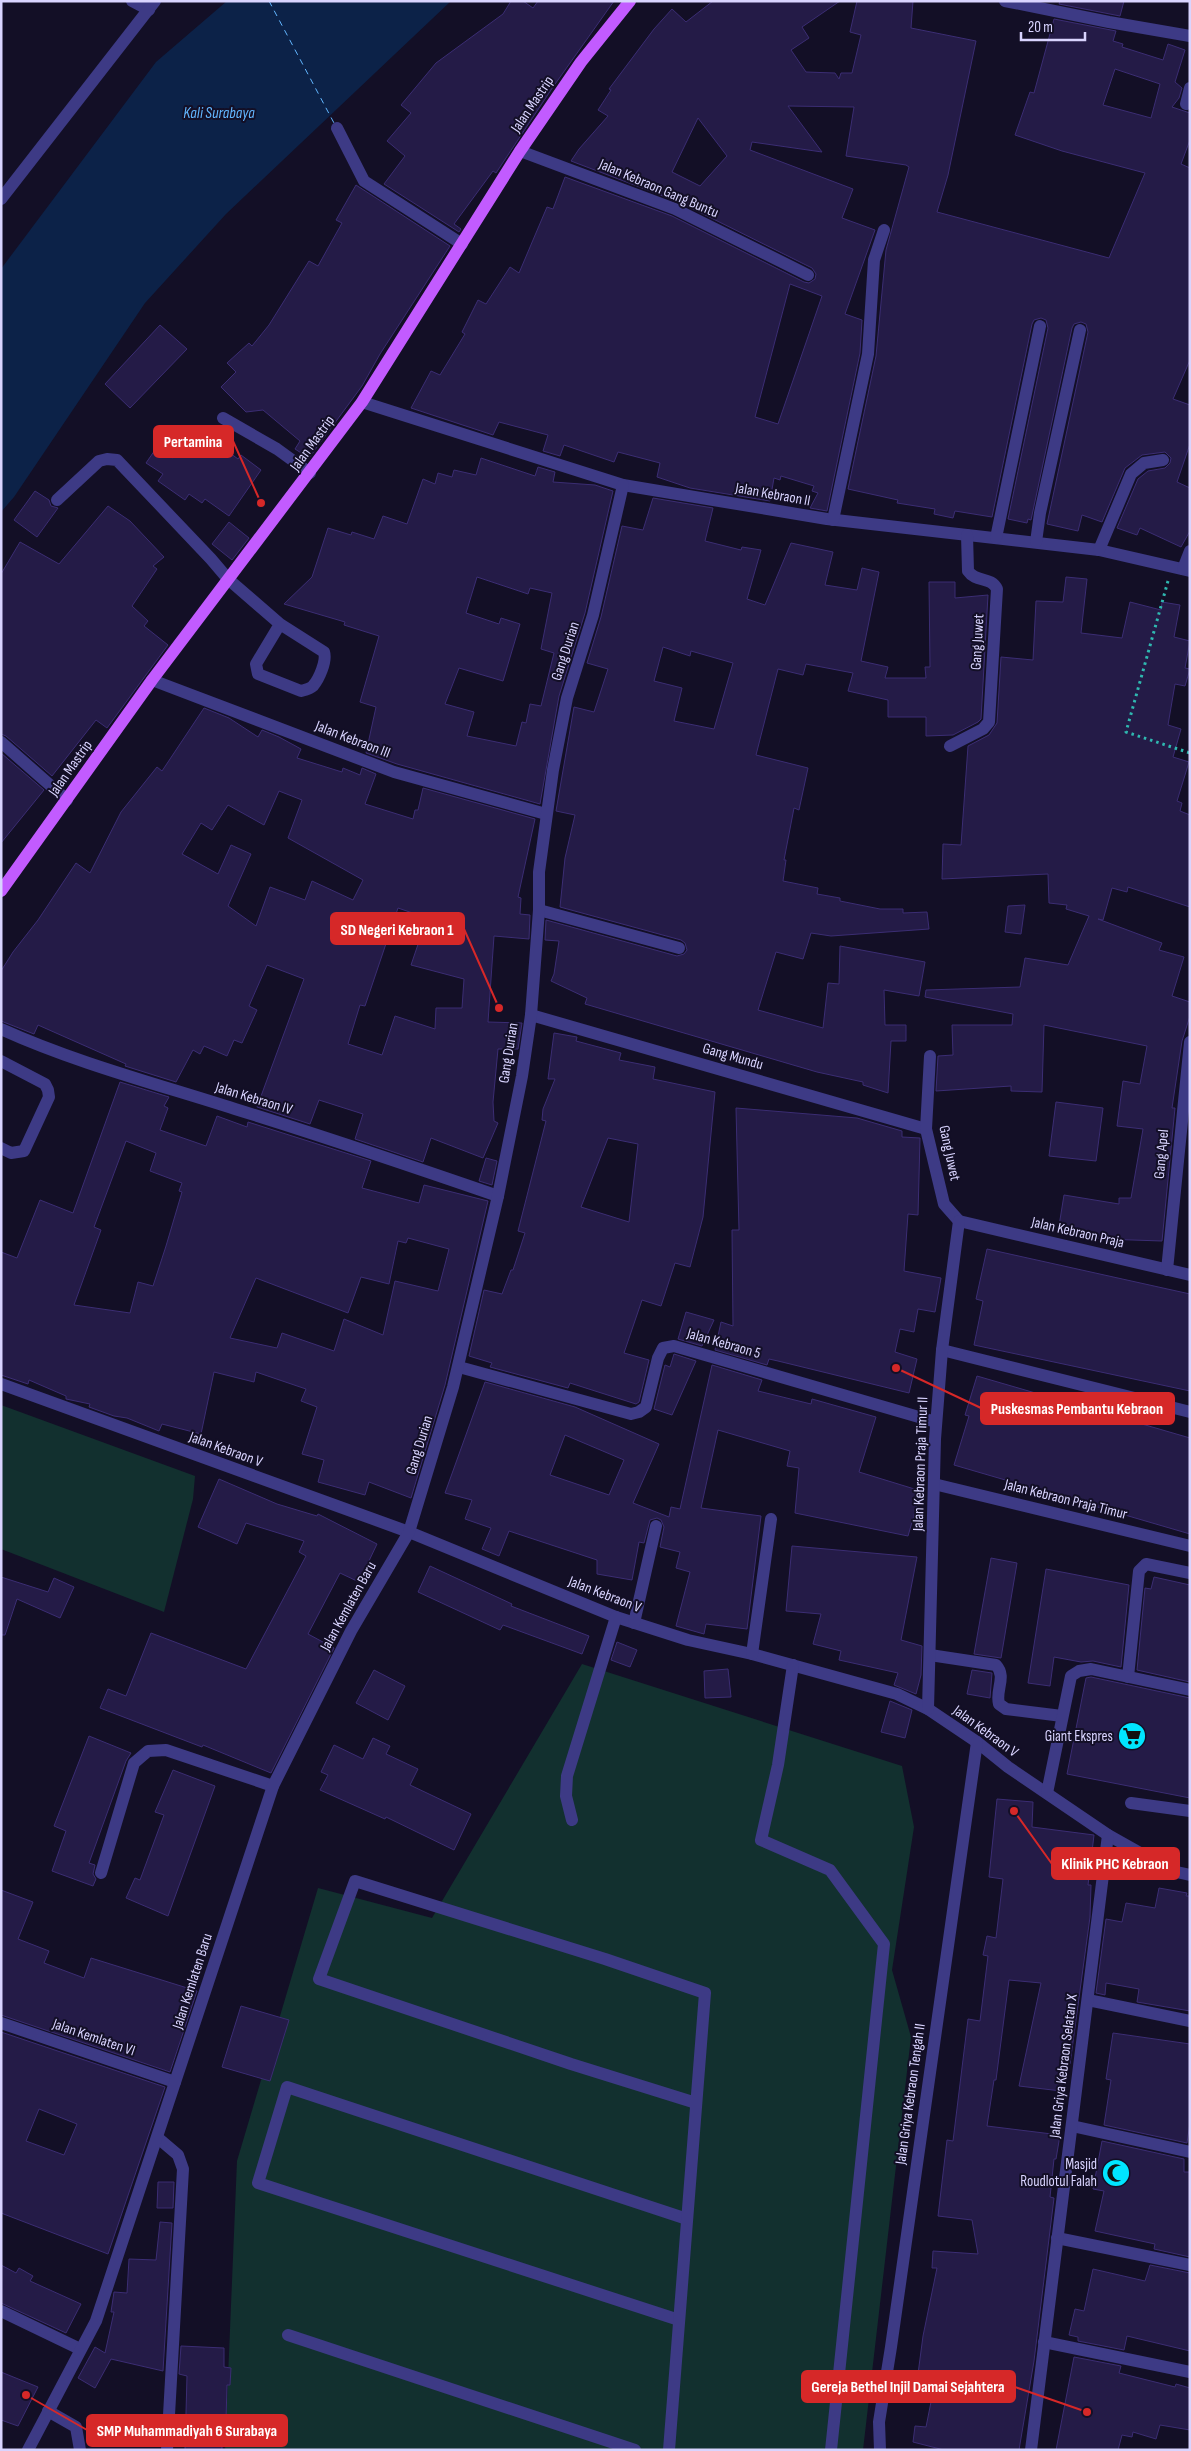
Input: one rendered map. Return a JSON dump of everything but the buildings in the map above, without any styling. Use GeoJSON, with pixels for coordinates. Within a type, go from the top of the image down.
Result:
{"type":"FeatureCollection","features":[{"type":"Feature","properties":{"kind":"main road","name":"Jalan Mastrip"},"geometry":{"type":"LineString","coordinates":[[1,891],[152,680],[362,402],[520,151],[581,62],[630,1]]}},
{"type":"Feature","properties":{"kind":"street"},"geometry":{"type":"LineString","coordinates":[[1,199],[152,6],[132,1]]}},
{"type":"Feature","properties":{"kind":"street"},"geometry":{"type":"LineString","coordinates":[[1005,1],[1190,36]]}},
{"type":"Feature","properties":{"kind":"street"},"geometry":{"type":"LineString","coordinates":[[1186,104],[1190,88]]}},
{"type":"Feature","properties":{"kind":"street"},"geometry":{"type":"LineString","coordinates":[[337,128],[364,180],[462,244]]}},
{"type":"Feature","properties":{"kind":"street","name":"Jalan Kebraon Gang Buntu"},"geometry":{"type":"LineString","coordinates":[[520,151],[674,209],[808,275]]}},
{"type":"Feature","properties":{"kind":"street"},"geometry":{"type":"LineString","coordinates":[[833,520],[868,354],[874,260],[884,230]]}},
{"type":"Feature","properties":{"kind":"street"},"geometry":{"type":"LineString","coordinates":[[996,538],[1040,326]]}},
{"type":"Feature","properties":{"kind":"street"},"geometry":{"type":"LineString","coordinates":[[1036,542],[1040,513],[1080,330]]}},
{"type":"Feature","properties":{"kind":"street","name":"Jalan Kebraon II"},"geometry":{"type":"LineString","coordinates":[[362,402],[623,485],[833,520],[1099,550],[1182,569]]}},
{"type":"Feature","properties":{"kind":"street"},"geometry":{"type":"LineString","coordinates":[[223,418],[277,449],[310,473]]}},
{"type":"Feature","properties":{"kind":"street"},"geometry":{"type":"LineString","coordinates":[[57,500],[99,461],[107,459],[117,460],[228,579],[280,624],[324,652],[325,661],[312,687],[307,690],[301,690],[258,674],[256,664],[280,624]]}},
{"type":"Feature","properties":{"kind":"street"},"geometry":{"type":"LineString","coordinates":[[1099,550],[1131,474],[1144,463],[1163,460]]}},
{"type":"Feature","properties":{"kind":"street","name":"Gang Durian"},"geometry":{"type":"LineString","coordinates":[[409,1532],[459,1367],[498,1196],[531,1015],[539,910],[539,872],[546,814],[567,698],[593,615],[623,485]]}},
{"type":"Feature","properties":{"kind":"street","name":"Gang Juwet"},"geometry":{"type":"LineString","coordinates":[[950,746],[983,729],[989,722],[997,589],[990,581],[977,579],[968,571],[967,536]]}},
{"type":"Feature","properties":{"kind":"street"},"geometry":{"type":"LineString","coordinates":[[1182,569],[1190,551]]}},
{"type":"Feature","properties":{"kind":"street","name":"Jalan Kebraon III"},"geometry":{"type":"LineString","coordinates":[[152,680],[394,772],[546,814]]}},
{"type":"Feature","properties":{"kind":"street"},"geometry":{"type":"LineString","coordinates":[[1,742],[67,800]]}},
{"type":"Feature","properties":{"kind":"street"},"geometry":{"type":"LineString","coordinates":[[539,910],[679,948]]}},
{"type":"Feature","properties":{"kind":"street","name":"Gang Mundu"},"geometry":{"type":"LineString","coordinates":[[531,1015],[926,1129]]}},
{"type":"Feature","properties":{"kind":"street","name":"Jalan Kebraon IV"},"geometry":{"type":"LineString","coordinates":[[1,1029],[34,1044],[102,1067],[336,1140],[498,1196]]}},
{"type":"Feature","properties":{"kind":"street","name":"Gang Apel"},"geometry":{"type":"LineString","coordinates":[[1167,1270],[1190,1042]]}},
{"type":"Feature","properties":{"kind":"street","name":"Gang Juwet"},"geometry":{"type":"LineString","coordinates":[[930,1056],[926,1129],[944,1204],[959,1221]]}},
{"type":"Feature","properties":{"kind":"street"},"geometry":{"type":"LineString","coordinates":[[1,1061],[45,1084],[48,1090],[48,1097],[24,1151],[11,1153],[1,1148]]}},
{"type":"Feature","properties":{"kind":"street","name":"Jalan Kebraon Praja"},"geometry":{"type":"LineString","coordinates":[[959,1221],[1190,1275]]}},
{"type":"Feature","properties":{"kind":"street","name":"Jalan Kebraon Praja Timur II"},"geometry":{"type":"LineString","coordinates":[[928,1709],[936,1422],[942,1350],[959,1221]]}},
{"type":"Feature","properties":{"kind":"street","name":"Jalan Kebraon 5"},"geometry":{"type":"LineString","coordinates":[[459,1367],[631,1414],[639,1412],[646,1407],[658,1358],[663,1348],[674,1346],[936,1422]]}},
{"type":"Feature","properties":{"kind":"street"},"geometry":{"type":"LineString","coordinates":[[942,1350],[1190,1412]]}},
{"type":"Feature","properties":{"kind":"street","name":"Jalan Kebraon V"},"geometry":{"type":"LineString","coordinates":[[1,1384],[409,1532],[616,1617],[688,1640],[752,1654],[897,1694],[928,1709],[977,1742],[1008,1767],[1108,1835],[1172,1871],[1190,1875]]}},
{"type":"Feature","properties":{"kind":"street","name":"Jalan Kebraon Praja Timur"},"geometry":{"type":"LineString","coordinates":[[934,1484],[1190,1546]]}},
{"type":"Feature","properties":{"kind":"street"},"geometry":{"type":"LineString","coordinates":[[752,1654],[772,1519]]}},
{"type":"Feature","properties":{"kind":"street"},"geometry":{"type":"LineString","coordinates":[[634,1623],[656,1526]]}},
{"type":"Feature","properties":{"kind":"street","name":"Jalan Kemlaten Baru"},"geometry":{"type":"LineString","coordinates":[[28,2450],[96,2321],[273,1786],[351,1631],[409,1532]]}},
{"type":"Feature","properties":{"kind":"street"},"geometry":{"type":"LineString","coordinates":[[1128,1677],[1139,1571],[1146,1564],[1190,1573]]}},
{"type":"Feature","properties":{"kind":"street"},"geometry":{"type":"LineString","coordinates":[[572,1820],[566,1796],[567,1776],[616,1617]]}},
{"type":"Feature","properties":{"kind":"street"},"geometry":{"type":"LineString","coordinates":[[930,1655],[996,1665],[1000,1670],[1002,1678],[997,1697],[999,1704],[1006,1709],[1062,1716]]}},
{"type":"Feature","properties":{"kind":"street"},"geometry":{"type":"LineString","coordinates":[[793,1665],[778,1766],[761,1840],[830,1870],[884,1944],[831,2450]]}},
{"type":"Feature","properties":{"kind":"street"},"geometry":{"type":"LineString","coordinates":[[1046,1793],[1070,1676],[1079,1671],[1091,1669],[1190,1690]]}},
{"type":"Feature","properties":{"kind":"street","name":"Jalan Griya Kebraon Tengah II"},"geometry":{"type":"LineString","coordinates":[[880,2450],[879,2422],[892,2347],[977,1742]]}},
{"type":"Feature","properties":{"kind":"street"},"geometry":{"type":"LineString","coordinates":[[101,1873],[134,1763],[148,1751],[166,1750],[273,1786]]}},
{"type":"Feature","properties":{"kind":"street"},"geometry":{"type":"LineString","coordinates":[[1130,1803],[1190,1811]]}},
{"type":"Feature","properties":{"kind":"street","name":"Jalan Griya Kebraon Selatan X"},"geometry":{"type":"LineString","coordinates":[[1031,2450],[1108,1835]]}},
{"type":"Feature","properties":{"kind":"street"},"geometry":{"type":"LineString","coordinates":[[669,2450],[705,1993],[605,1959],[355,1881],[319,1979],[571,2064],[696,2103]]}},
{"type":"Feature","properties":{"kind":"street"},"geometry":{"type":"LineString","coordinates":[[1088,2000],[1190,2021]]}},
{"type":"Feature","properties":{"kind":"street","name":"Jalan Kemlaten VI"},"geometry":{"type":"LineString","coordinates":[[1,2023],[175,2082]]}},
{"type":"Feature","properties":{"kind":"street"},"geometry":{"type":"LineString","coordinates":[[679,2320],[258,2183],[287,2087],[687,2219]]}},
{"type":"Feature","properties":{"kind":"street"},"geometry":{"type":"LineString","coordinates":[[1072,2126],[1190,2152]]}},
{"type":"Feature","properties":{"kind":"street"},"geometry":{"type":"LineString","coordinates":[[158,2138],[178,2155],[183,2169],[167,2450]]}},
{"type":"Feature","properties":{"kind":"street"},"geometry":{"type":"LineString","coordinates":[[1057,2238],[1190,2265]]}},
{"type":"Feature","properties":{"kind":"street"},"geometry":{"type":"LineString","coordinates":[[1,2312],[80,2349]]}},
{"type":"Feature","properties":{"kind":"street"},"geometry":{"type":"LineString","coordinates":[[288,2335],[634,2450]]}},
{"type":"Feature","properties":{"kind":"street"},"geometry":{"type":"LineString","coordinates":[[1044,2342],[1190,2372]]}},
{"type":"Feature","properties":{"kind":"street"},"geometry":{"type":"LineString","coordinates":[[48,2411],[76,2427],[80,2450]]}},
{"type":"Feature","properties":{"kind":"path"},"geometry":{"type":"LineString","coordinates":[[1182,569],[1126,732],[1190,753]]}},
{"type":"Feature","properties":{"kind":"green space"},"geometry":{"type":"Polygon","coordinates":[[[1,1405],[195,1476],[193,1499],[164,1612],[1,1549],[1,1405]]]}},
{"type":"Feature","properties":{"kind":"green space"},"geometry":{"type":"Polygon","coordinates":[[[582,1664],[902,1766],[914,1827],[892,1970],[911,2037],[863,2450],[225,2450],[237,2161],[318,1888],[432,1918],[582,1664]]]}},
{"type":"Feature","properties":{"kind":"water","name":"Kali Surabaya"},"geometry":{"type":"Polygon","coordinates":[[[227,1],[451,1],[226,214],[145,303],[14,497],[1,512],[1,269],[156,62],[227,1]]]}},
{"type":"Feature","properties":{"kind":"ferry route"},"geometry":{"type":"LineString","coordinates":[[269,1],[334,123]]}},
{"type":"Feature","properties":{"kind":"place","name":"Pertamina"},"geometry":{"type":"Point","coordinates":[261,503]}},
{"type":"Feature","properties":{"kind":"place","name":"SD Negeri Kebraon 1"},"geometry":{"type":"Point","coordinates":[499,1008]}},
{"type":"Feature","properties":{"kind":"place","name":"Puskesmas Pembantu Kebraon"},"geometry":{"type":"Point","coordinates":[896,1368]}},
{"type":"Feature","properties":{"kind":"place","name":"Giant Ekspres"},"geometry":{"type":"Point","coordinates":[1132,1736]}},
{"type":"Feature","properties":{"kind":"place","name":"Klinik PHC Kebraon"},"geometry":{"type":"Point","coordinates":[1014,1811]}},
{"type":"Feature","properties":{"kind":"place","name":"Masjid Roudlotul Falah"},"geometry":{"type":"Point","coordinates":[1116,2173]}},
{"type":"Feature","properties":{"kind":"place","name":"SMP Muhammadiyah 6 Surabaya"},"geometry":{"type":"Point","coordinates":[26,2395]}},
{"type":"Feature","properties":{"kind":"place","name":"Gereja Bethel Injil Damai Sejahtera"},"geometry":{"type":"Point","coordinates":[1087,2412]}}]}
